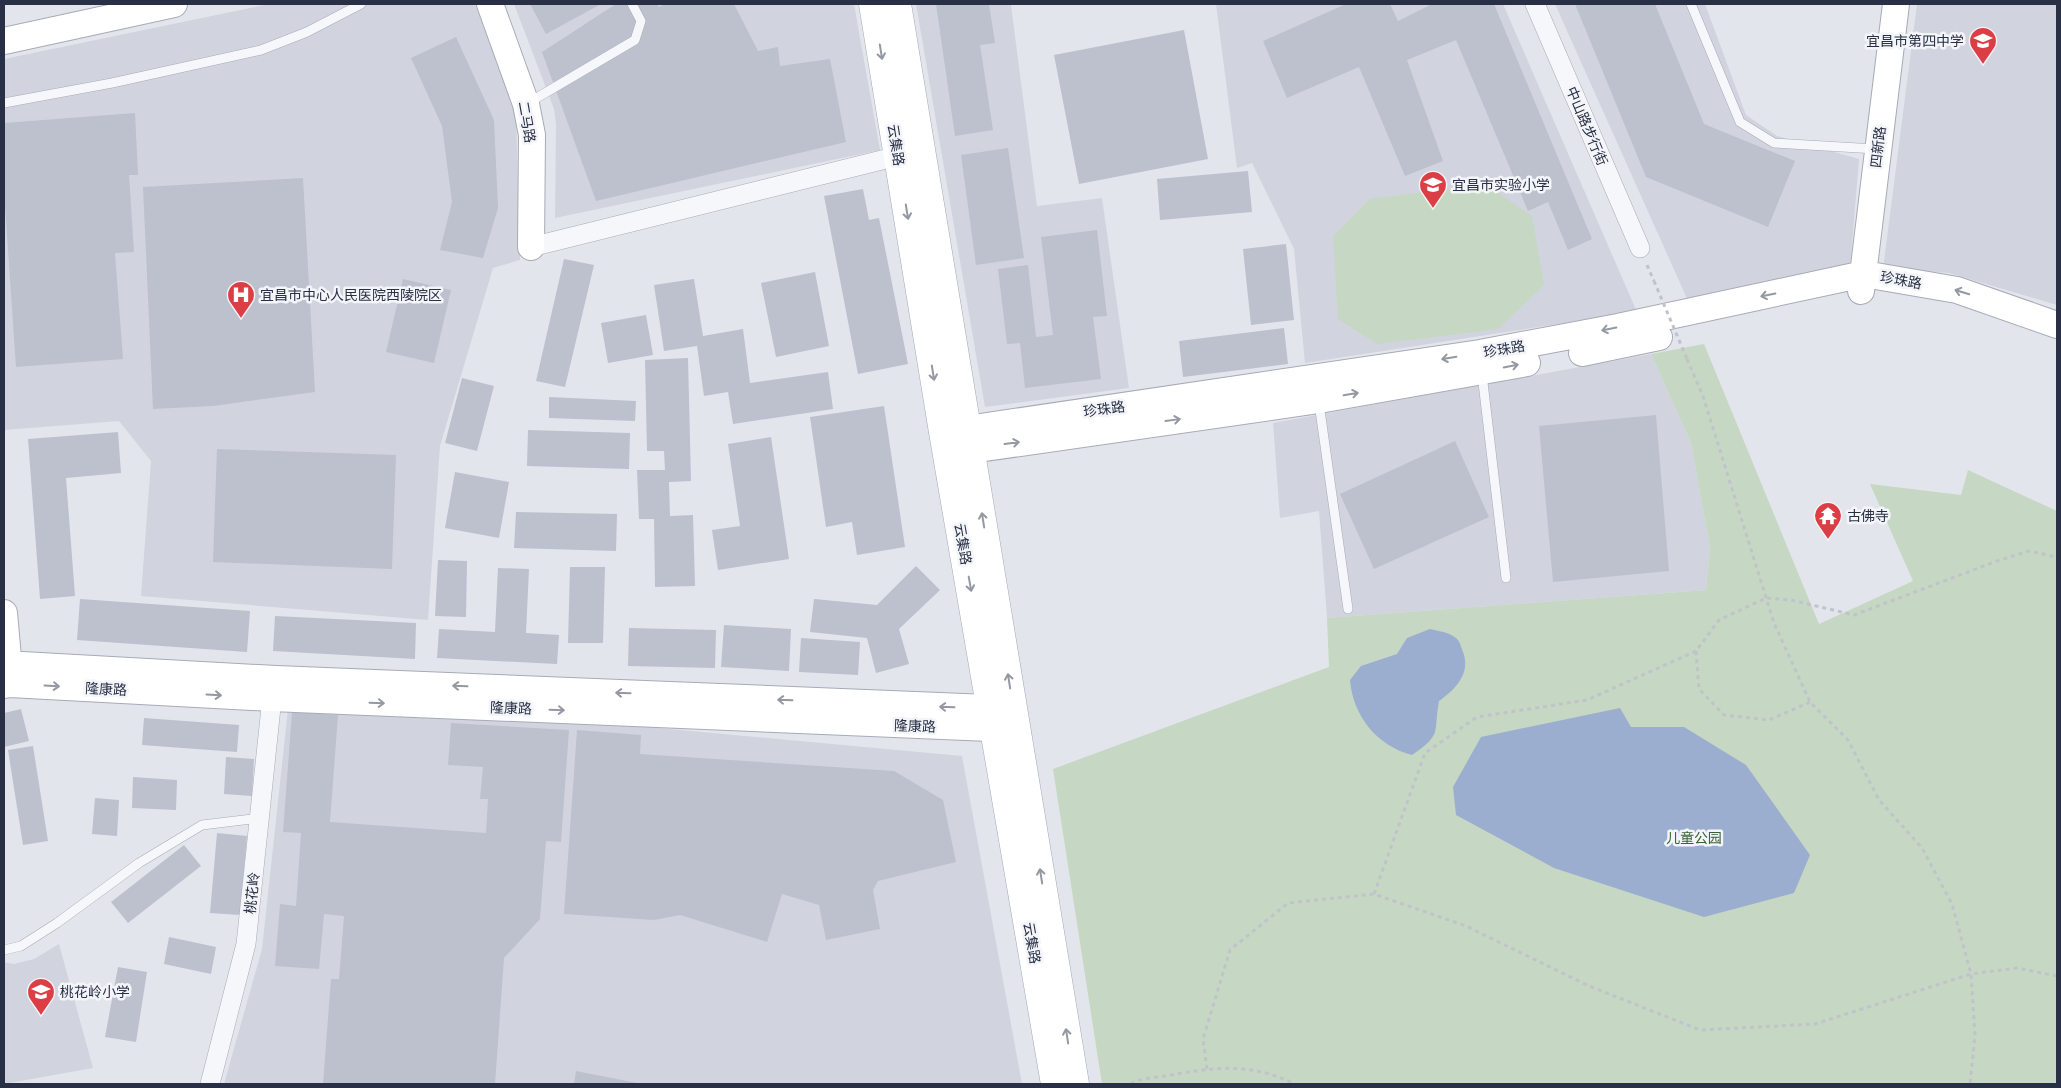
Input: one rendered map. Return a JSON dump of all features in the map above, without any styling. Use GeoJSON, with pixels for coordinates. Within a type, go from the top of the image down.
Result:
{"type":"FeatureCollection","features":[{"type":"Feature","properties":{"kind":"main road"},"geometry":{"type":"LineString","coordinates":[[4,40],[174,4]]}},
{"type":"Feature","properties":{"kind":"main road","name":"二马路"},"geometry":{"type":"LineString","coordinates":[[490,4],[526,104],[532,135],[531,247]]}},
{"type":"Feature","properties":{"kind":"main road","name":"云集路"},"geometry":{"type":"LineString","coordinates":[[873,4],[898,156],[957,441],[1005,719],[1075,1084]]}},
{"type":"Feature","properties":{"kind":"main road","name":"云集路"},"geometry":{"type":"LineString","coordinates":[[897,4],[957,441]]}},
{"type":"Feature","properties":{"kind":"main road","name":"四新路"},"geometry":{"type":"LineString","coordinates":[[1863,283],[1877,149],[1896,4]]}},
{"type":"Feature","properties":{"kind":"main road","name":"珍珠路"},"geometry":{"type":"LineString","coordinates":[[957,441],[1498,350],[1863,283],[1957,290],[2057,325]]}},
{"type":"Feature","properties":{"kind":"main road","name":"珍珠路"},"geometry":{"type":"LineString","coordinates":[[957,441],[1319,400],[1482,372],[1620,345],[1863,283],[1955,308],[2057,341]]}},
{"type":"Feature","properties":{"kind":"main road"},"geometry":{"type":"LineString","coordinates":[[4,613],[6,674]]}},
{"type":"Feature","properties":{"kind":"main road","name":"隆康路"},"geometry":{"type":"LineString","coordinates":[[6,674],[276,679],[1005,719]]}},
{"type":"Feature","properties":{"kind":"main road","name":"隆康路"},"geometry":{"type":"LineString","coordinates":[[6,674],[272,698],[1005,719]]}},
{"type":"Feature","properties":{"kind":"main road","name":"云集路"},"geometry":{"type":"LineString","coordinates":[[1005,719],[1055,1084]]}},
{"type":"Feature","properties":{"kind":"street","name":"中山路步行街"},"geometry":{"type":"LineString","coordinates":[[1535,4],[1640,248]]}},
{"type":"Feature","properties":{"kind":"street"},"geometry":{"type":"LineString","coordinates":[[531,247],[898,156]]}},
{"type":"Feature","properties":{"kind":"street","name":"桃花岭"},"geometry":{"type":"LineString","coordinates":[[210,1084],[246,944],[272,698]]}},
{"type":"Feature","properties":{"kind":"lane"},"geometry":{"type":"LineString","coordinates":[[4,103],[112,83],[261,50],[308,32],[360,4]]}},
{"type":"Feature","properties":{"kind":"lane"},"geometry":{"type":"LineString","coordinates":[[526,104],[635,40],[641,21],[632,4]]}},
{"type":"Feature","properties":{"kind":"lane"},"geometry":{"type":"LineString","coordinates":[[1691,4],[1740,122],[1774,143],[1877,149]]}},
{"type":"Feature","properties":{"kind":"lane"},"geometry":{"type":"LineString","coordinates":[[1482,372],[1506,578]]}},
{"type":"Feature","properties":{"kind":"lane"},"geometry":{"type":"LineString","coordinates":[[1319,400],[1348,609]]}},
{"type":"Feature","properties":{"kind":"lane"},"geometry":{"type":"LineString","coordinates":[[4,950],[21,946],[58,923],[139,863],[202,825],[260,818]]}},
{"type":"Feature","properties":{"kind":"path"},"geometry":{"type":"LineString","coordinates":[[1654,282],[1703,396],[1774,623],[1810,702],[1848,740],[1879,800],[1922,848],[1952,904],[1971,974],[1975,1035],[1970,1084]]}},
{"type":"Feature","properties":{"kind":"path"},"geometry":{"type":"LineString","coordinates":[[1374,894],[1425,752],[1477,717],[1587,700],[1696,651],[1719,620],[1766,598],[1791,600],[1854,615],[1997,561],[2029,551],[2057,556]]}},
{"type":"Feature","properties":{"kind":"path"},"geometry":{"type":"LineString","coordinates":[[1696,651],[1699,689],[1724,715],[1769,720],[1810,702]]}},
{"type":"Feature","properties":{"kind":"path"},"geometry":{"type":"LineString","coordinates":[[1207,1069],[1203,1039],[1230,950],[1288,903],[1374,894],[1466,926],[1589,986],[1700,1030],[1815,1024],[1971,974],[2017,968],[2057,976]]}},
{"type":"Feature","properties":{"kind":"path"},"geometry":{"type":"LineString","coordinates":[[1131,1084],[1207,1069],[1240,1067],[1279,1076],[1294,1084]]}},
{"type":"Feature","properties":{"kind":"shaded area","name":"宜昌市中心人民医院西陵院区"},"geometry":{"type":"Polygon","coordinates":[[[269,4],[475,4],[516,113],[520,260],[493,268],[440,446],[428,620],[141,596],[151,461],[119,421],[4,430],[4,59],[269,4]]]}},
{"type":"Feature","properties":{"kind":"shaded area"},"geometry":{"type":"Polygon","coordinates":[[[514,4],[854,4],[880,150],[555,218],[556,124],[554,109],[514,4]]]}},
{"type":"Feature","properties":{"kind":"shaded area"},"geometry":{"type":"Polygon","coordinates":[[[916,4],[1014,4],[1011,5],[1037,206],[1102,198],[1129,388],[985,407],[916,4]]]}},
{"type":"Feature","properties":{"kind":"shaded area","name":"宜昌市实验小学"},"geometry":{"type":"Polygon","coordinates":[[[1216,4],[1503,4],[1637,312],[1305,363],[1294,249],[1252,163],[1237,168],[1216,4]]]}},
{"type":"Feature","properties":{"kind":"shaded area"},"geometry":{"type":"Polygon","coordinates":[[[1555,4],[1705,4],[1746,115],[1777,136],[1859,159],[1850,269],[1689,303],[1555,4]]]}},
{"type":"Feature","properties":{"kind":"shaded area"},"geometry":{"type":"Polygon","coordinates":[[[1917,4],[2057,4],[2057,305],[1949,273],[1883,269],[1917,4]]]}},
{"type":"Feature","properties":{"kind":"shaded area"},"geometry":{"type":"Polygon","coordinates":[[[1651,354],[1691,443],[1710,547],[1706,590],[1327,618],[1319,511],[1280,518],[1273,423],[1651,354]]]}},
{"type":"Feature","properties":{"kind":"shaded area"},"geometry":{"type":"Polygon","coordinates":[[[288,709],[574,720],[962,756],[1022,1084],[224,1084],[262,949],[288,709]]]}},
{"type":"Feature","properties":{"kind":"shaded area","name":"桃花岭小学"},"geometry":{"type":"Polygon","coordinates":[[[59,944],[93,1068],[4,1084],[4,962],[14,964],[34,959],[59,944]]]}},
{"type":"Feature","properties":{"kind":"green space"},"geometry":{"type":"Polygon","coordinates":[[[1485,184],[1532,216],[1544,285],[1498,329],[1377,344],[1338,319],[1333,236],[1370,199],[1485,184]]]}},
{"type":"Feature","properties":{"kind":"green space","name":"儿童公园"},"geometry":{"type":"Polygon","coordinates":[[[1704,344],[1819,624],[1913,581],[1870,484],[1961,495],[1968,470],[2057,511],[2057,1084],[1102,1084],[1053,769],[1329,667],[1327,618],[1706,590],[1710,547],[1691,443],[1651,354],[1704,344]]]}},
{"type":"Feature","properties":{"kind":"water"},"geometry":{"type":"Polygon","coordinates":[[[1430,629],[1447,633],[1457,639],[1463,652],[1465,667],[1456,686],[1439,701],[1433,737],[1412,755],[1388,745],[1369,728],[1356,706],[1350,680],[1361,666],[1397,654],[1407,638],[1430,629]]]}},
{"type":"Feature","properties":{"kind":"water"},"geometry":{"type":"Polygon","coordinates":[[[1620,708],[1631,727],[1684,727],[1746,765],[1810,855],[1794,893],[1704,917],[1554,868],[1456,815],[1453,787],[1481,737],[1620,708]]]}},
{"type":"Feature","properties":{"kind":"building"},"geometry":{"type":"Polygon","coordinates":[[[530,4],[601,4],[546,34],[530,4]]]}},
{"type":"Feature","properties":{"kind":"building"},"geometry":{"type":"Polygon","coordinates":[[[616,4],[657,4],[659,7],[665,4],[734,4],[758,51],[778,47],[780,66],[830,59],[846,142],[596,201],[542,52],[616,4]]]}},
{"type":"Feature","properties":{"kind":"building"},"geometry":{"type":"Polygon","coordinates":[[[936,4],[989,4],[995,43],[980,45],[993,130],[955,136],[936,4]]]}},
{"type":"Feature","properties":{"kind":"building"},"geometry":{"type":"Polygon","coordinates":[[[1346,4],[1390,4],[1398,21],[1432,4],[1494,4],[1592,239],[1568,250],[1548,202],[1528,211],[1456,40],[1407,60],[1443,161],[1405,176],[1359,67],[1287,98],[1263,41],[1346,4]]]}},
{"type":"Feature","properties":{"kind":"building"},"geometry":{"type":"Polygon","coordinates":[[[1575,4],[1655,4],[1704,124],[1795,161],[1768,227],[1646,177],[1575,4]]]}},
{"type":"Feature","properties":{"kind":"building"},"geometry":{"type":"Polygon","coordinates":[[[1184,30],[1208,159],[1079,184],[1054,55],[1184,30]]]}},
{"type":"Feature","properties":{"kind":"building"},"geometry":{"type":"Polygon","coordinates":[[[456,37],[494,120],[498,208],[483,258],[440,250],[452,202],[442,126],[411,58],[456,37]]]}},
{"type":"Feature","properties":{"kind":"building"},"geometry":{"type":"Polygon","coordinates":[[[135,113],[138,175],[129,175],[134,252],[115,253],[123,359],[16,367],[4,191],[4,123],[135,113]]]}},
{"type":"Feature","properties":{"kind":"building"},"geometry":{"type":"Polygon","coordinates":[[[1008,148],[1024,258],[976,265],[961,155],[1008,148]]]}},
{"type":"Feature","properties":{"kind":"building"},"geometry":{"type":"Polygon","coordinates":[[[1248,171],[1252,212],[1160,220],[1157,179],[1248,171]]]}},
{"type":"Feature","properties":{"kind":"building"},"geometry":{"type":"Polygon","coordinates":[[[303,178],[315,392],[213,406],[153,409],[143,187],[303,178]]]}},
{"type":"Feature","properties":{"kind":"building"},"geometry":{"type":"Polygon","coordinates":[[[863,189],[869,220],[879,218],[908,364],[858,374],[824,196],[863,189]]]}},
{"type":"Feature","properties":{"kind":"building"},"geometry":{"type":"Polygon","coordinates":[[[1097,230],[1107,316],[1093,317],[1101,379],[1025,388],[1020,343],[1007,344],[998,269],[1028,265],[1036,337],[1053,335],[1041,237],[1097,230]]]}},
{"type":"Feature","properties":{"kind":"building"},"geometry":{"type":"Polygon","coordinates":[[[1286,244],[1294,320],[1251,325],[1243,249],[1286,244]]]}},
{"type":"Feature","properties":{"kind":"building"},"geometry":{"type":"Polygon","coordinates":[[[564,259],[594,265],[565,387],[536,381],[564,259]]]}},
{"type":"Feature","properties":{"kind":"building"},"geometry":{"type":"Polygon","coordinates":[[[815,272],[829,346],[776,357],[761,283],[815,272]]]}},
{"type":"Feature","properties":{"kind":"building"},"geometry":{"type":"Polygon","coordinates":[[[403,279],[451,290],[434,363],[386,352],[403,279]]]}},
{"type":"Feature","properties":{"kind":"building"},"geometry":{"type":"Polygon","coordinates":[[[694,279],[703,336],[743,329],[750,383],[828,372],[833,409],[733,424],[728,392],[704,396],[697,346],[664,351],[654,285],[694,279]]]}},
{"type":"Feature","properties":{"kind":"building"},"geometry":{"type":"Polygon","coordinates":[[[646,315],[653,355],[608,363],[601,323],[646,315]]]}},
{"type":"Feature","properties":{"kind":"building"},"geometry":{"type":"Polygon","coordinates":[[[1284,328],[1288,364],[1183,377],[1179,341],[1284,328]]]}},
{"type":"Feature","properties":{"kind":"building"},"geometry":{"type":"Polygon","coordinates":[[[688,358],[691,481],[669,482],[670,516],[693,515],[695,586],[655,587],[654,519],[639,519],[637,470],[665,470],[664,451],[647,451],[645,360],[688,358]]]}},
{"type":"Feature","properties":{"kind":"building"},"geometry":{"type":"Polygon","coordinates":[[[462,378],[494,386],[477,451],[445,443],[462,378]]]}},
{"type":"Feature","properties":{"kind":"building"},"geometry":{"type":"Polygon","coordinates":[[[549,397],[636,401],[635,421],[549,418],[549,397]]]}},
{"type":"Feature","properties":{"kind":"building"},"geometry":{"type":"Polygon","coordinates":[[[884,406],[905,547],[857,555],[852,522],[826,527],[810,417],[884,406]]]}},
{"type":"Feature","properties":{"kind":"building"},"geometry":{"type":"Polygon","coordinates":[[[1656,415],[1669,571],[1553,582],[1539,426],[1656,415]]]}},
{"type":"Feature","properties":{"kind":"building"},"geometry":{"type":"Polygon","coordinates":[[[528,430],[630,433],[629,469],[527,466],[528,430]]]}},
{"type":"Feature","properties":{"kind":"building"},"geometry":{"type":"Polygon","coordinates":[[[118,432],[121,473],[66,478],[75,596],[40,599],[28,439],[118,432]]]}},
{"type":"Feature","properties":{"kind":"building"},"geometry":{"type":"Polygon","coordinates":[[[771,437],[789,559],[718,570],[712,530],[740,526],[728,444],[771,437]]]}},
{"type":"Feature","properties":{"kind":"building"},"geometry":{"type":"Polygon","coordinates":[[[1455,441],[1489,517],[1374,569],[1340,494],[1455,441]]]}},
{"type":"Feature","properties":{"kind":"building"},"geometry":{"type":"Polygon","coordinates":[[[217,449],[396,455],[392,569],[213,562],[217,449]]]}},
{"type":"Feature","properties":{"kind":"building"},"geometry":{"type":"Polygon","coordinates":[[[455,472],[509,482],[499,538],[445,528],[455,472]]]}},
{"type":"Feature","properties":{"kind":"building"},"geometry":{"type":"Polygon","coordinates":[[[516,512],[617,514],[616,551],[514,548],[516,512]]]}},
{"type":"Feature","properties":{"kind":"building"},"geometry":{"type":"Polygon","coordinates":[[[438,560],[467,561],[466,617],[435,616],[438,560]]]}},
{"type":"Feature","properties":{"kind":"building"},"geometry":{"type":"Polygon","coordinates":[[[916,566],[940,590],[899,629],[909,664],[876,673],[867,638],[810,632],[814,599],[877,605],[916,566]]]}},
{"type":"Feature","properties":{"kind":"building"},"geometry":{"type":"Polygon","coordinates":[[[570,567],[605,567],[603,643],[568,643],[570,567]]]}},
{"type":"Feature","properties":{"kind":"building"},"geometry":{"type":"Polygon","coordinates":[[[498,568],[529,569],[526,633],[559,635],[557,664],[437,658],[439,629],[495,632],[498,568]]]}},
{"type":"Feature","properties":{"kind":"building"},"geometry":{"type":"Polygon","coordinates":[[[80,599],[250,611],[247,652],[77,640],[80,599]]]}},
{"type":"Feature","properties":{"kind":"building"},"geometry":{"type":"Polygon","coordinates":[[[275,616],[416,623],[415,659],[273,651],[275,616]]]}},
{"type":"Feature","properties":{"kind":"building"},"geometry":{"type":"Polygon","coordinates":[[[724,625],[791,629],[789,671],[721,667],[724,625]]]}},
{"type":"Feature","properties":{"kind":"building"},"geometry":{"type":"Polygon","coordinates":[[[629,628],[716,630],[715,668],[628,666],[629,628]]]}},
{"type":"Feature","properties":{"kind":"building"},"geometry":{"type":"Polygon","coordinates":[[[801,638],[860,642],[858,675],[799,672],[801,638]]]}},
{"type":"Feature","properties":{"kind":"building"},"geometry":{"type":"Polygon","coordinates":[[[21,709],[29,741],[4,747],[4,713],[21,709]]]}},
{"type":"Feature","properties":{"kind":"building"},"geometry":{"type":"Polygon","coordinates":[[[292,712],[338,715],[330,822],[486,833],[488,799],[480,799],[483,767],[448,765],[451,723],[569,730],[561,842],[546,841],[540,919],[504,958],[495,1084],[323,1084],[331,979],[339,979],[344,916],[324,914],[319,969],[275,966],[280,904],[296,906],[301,833],[283,832],[292,712]]]}},
{"type":"Feature","properties":{"kind":"building"},"geometry":{"type":"Polygon","coordinates":[[[144,718],[239,725],[237,752],[142,745],[144,718]]]}},
{"type":"Feature","properties":{"kind":"building"},"geometry":{"type":"Polygon","coordinates":[[[577,730],[641,735],[640,754],[894,771],[943,800],[956,862],[878,881],[873,890],[880,929],[826,940],[819,905],[782,894],[767,942],[680,915],[654,920],[564,914],[577,730]]]}},
{"type":"Feature","properties":{"kind":"building"},"geometry":{"type":"Polygon","coordinates":[[[33,746],[48,841],[23,845],[8,750],[33,746]]]}},
{"type":"Feature","properties":{"kind":"building"},"geometry":{"type":"Polygon","coordinates":[[[226,757],[254,759],[252,796],[224,794],[226,757]]]}},
{"type":"Feature","properties":{"kind":"building"},"geometry":{"type":"Polygon","coordinates":[[[133,777],[177,780],[176,810],[132,808],[133,777]]]}},
{"type":"Feature","properties":{"kind":"building"},"geometry":{"type":"Polygon","coordinates":[[[95,798],[119,800],[117,836],[92,834],[95,798]]]}},
{"type":"Feature","properties":{"kind":"building"},"geometry":{"type":"Polygon","coordinates":[[[217,833],[247,836],[240,915],[210,913],[217,833]]]}},
{"type":"Feature","properties":{"kind":"building"},"geometry":{"type":"Polygon","coordinates":[[[184,845],[201,866],[128,923],[111,902],[184,845]]]}},
{"type":"Feature","properties":{"kind":"building"},"geometry":{"type":"Polygon","coordinates":[[[169,937],[216,947],[211,974],[164,964],[169,937]]]}},
{"type":"Feature","properties":{"kind":"building"},"geometry":{"type":"Polygon","coordinates":[[[118,967],[147,972],[136,1042],[105,1037],[118,967]]]}},
{"type":"Feature","properties":{"kind":"building"},"geometry":{"type":"Polygon","coordinates":[[[576,1071],[637,1083],[637,1084],[574,1084],[576,1071]]]}},
{"type":"Feature","properties":{"kind":"place","name":"宜昌市第四中学"},"geometry":{"type":"Point","coordinates":[1983,65]}},
{"type":"Feature","properties":{"kind":"place","name":"宜昌市实验小学"},"geometry":{"type":"Point","coordinates":[1433,209]}},
{"type":"Feature","properties":{"kind":"place","name":"宜昌市中心人民医院西陵院区"},"geometry":{"type":"Point","coordinates":[241,319]}},
{"type":"Feature","properties":{"kind":"place","name":"古佛寺"},"geometry":{"type":"Point","coordinates":[1828,540]}},
{"type":"Feature","properties":{"kind":"place","name":"桃花岭小学"},"geometry":{"type":"Point","coordinates":[41,1016]}}]}
